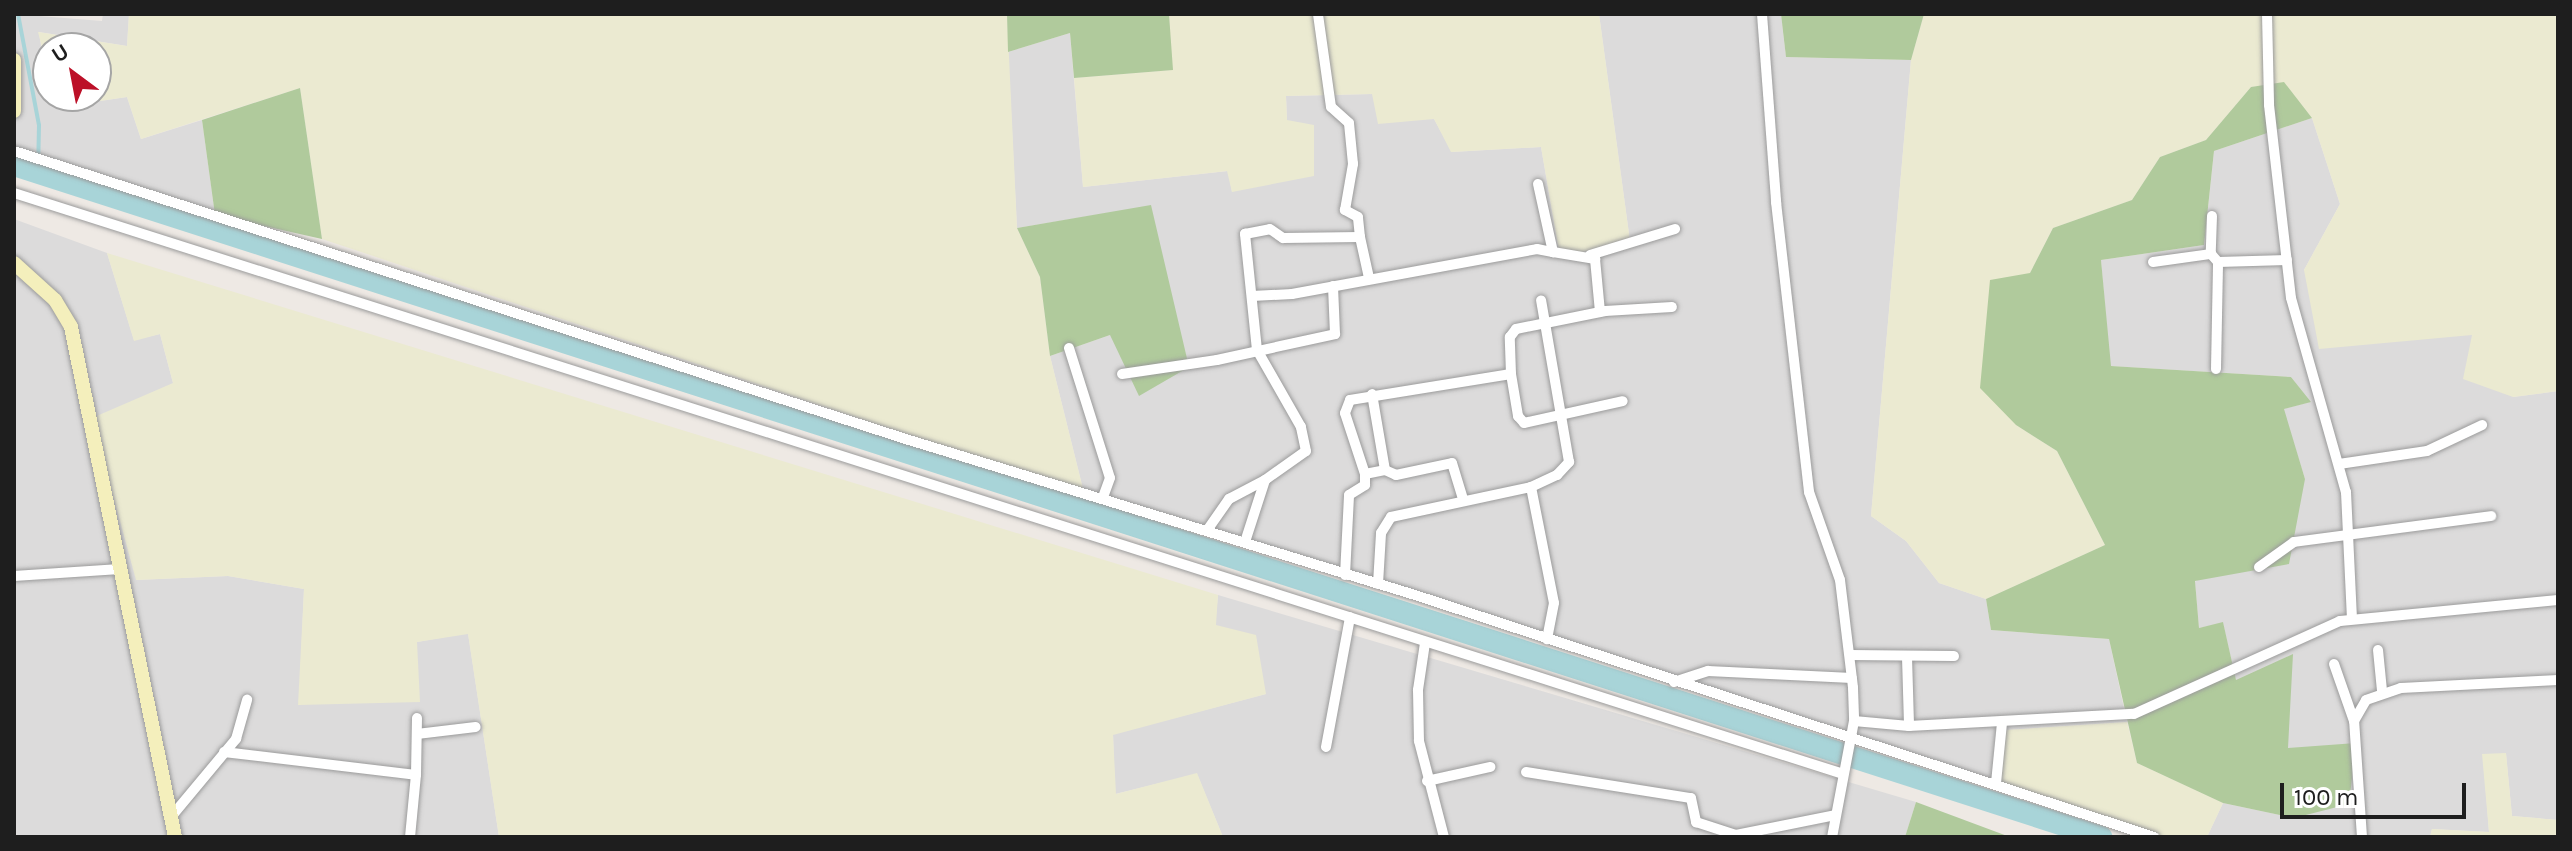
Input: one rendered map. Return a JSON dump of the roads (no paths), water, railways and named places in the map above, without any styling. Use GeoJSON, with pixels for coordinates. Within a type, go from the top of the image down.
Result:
{"type":"FeatureCollection","features":[{"type":"Feature","properties":{"kind":"main road"},"geometry":{"type":"LineString","coordinates":[[14,60],[14,111]]}},
{"type":"Feature","properties":{"kind":"main road"},"geometry":{"type":"LineString","coordinates":[[14,263],[55,300],[71,327],[175,837]]}},
{"type":"Feature","properties":{"kind":"street"},"geometry":{"type":"LineString","coordinates":[[1318,14],[1331,107],[1349,123],[1353,164],[1345,210],[1358,217],[1369,278]]}},
{"type":"Feature","properties":{"kind":"street"},"geometry":{"type":"LineString","coordinates":[[1762,14],[1776,202],[1809,492],[1840,580],[1852,678],[1854,721],[1832,837]]}},
{"type":"Feature","properties":{"kind":"street"},"geometry":{"type":"LineString","coordinates":[[2267,14],[2269,105],[2287,260],[2305,361],[2339,464],[2351,538],[2352,619]]}},
{"type":"Feature","properties":{"kind":"street"},"geometry":{"type":"LineString","coordinates":[[14,151],[909,440],[1208,529],[1850,740],[1996,783],[2154,837]]}},
{"type":"Feature","properties":{"kind":"street"},"geometry":{"type":"LineString","coordinates":[[1538,184],[1553,252]]}},
{"type":"Feature","properties":{"kind":"street"},"geometry":{"type":"LineString","coordinates":[[14,193],[1425,643],[1597,691],[1843,771]]}},
{"type":"Feature","properties":{"kind":"street"},"geometry":{"type":"LineString","coordinates":[[2212,216],[2216,369]]}},
{"type":"Feature","properties":{"kind":"street"},"geometry":{"type":"LineString","coordinates":[[1208,529],[1229,499],[1265,480],[1306,451],[1301,427],[1257,350],[1247,231],[1277,229],[1283,238],[1360,237]]}},
{"type":"Feature","properties":{"kind":"street"},"geometry":{"type":"LineString","coordinates":[[1252,296],[1333,286],[1537,249],[1590,255],[1675,229]]}},
{"type":"Feature","properties":{"kind":"street"},"geometry":{"type":"LineString","coordinates":[[1590,255],[1596,261],[1600,312]]}},
{"type":"Feature","properties":{"kind":"street"},"geometry":{"type":"LineString","coordinates":[[2153,262],[2215,258],[2287,260]]}},
{"type":"Feature","properties":{"kind":"street"},"geometry":{"type":"LineString","coordinates":[[1122,374],[1335,334],[1333,286]]}},
{"type":"Feature","properties":{"kind":"street"},"geometry":{"type":"LineString","coordinates":[[1378,584],[1384,521],[1463,499],[1531,487],[1557,475],[1569,462],[1541,300]]}},
{"type":"Feature","properties":{"kind":"street"},"geometry":{"type":"LineString","coordinates":[[1623,401],[1563,416],[1520,420],[1511,374],[1511,331],[1544,321],[1600,312],[1672,307]]}},
{"type":"Feature","properties":{"kind":"street"},"geometry":{"type":"LineString","coordinates":[[1069,348],[1110,478],[1103,497]]}},
{"type":"Feature","properties":{"kind":"street"},"geometry":{"type":"LineString","coordinates":[[1345,575],[1349,495],[1365,485],[1365,474],[1344,404],[1372,394],[1511,374]]}},
{"type":"Feature","properties":{"kind":"street"},"geometry":{"type":"LineString","coordinates":[[1372,394],[1385,470]]}},
{"type":"Feature","properties":{"kind":"street"},"geometry":{"type":"LineString","coordinates":[[2339,464],[2427,451],[2482,425]]}},
{"type":"Feature","properties":{"kind":"street"},"geometry":{"type":"LineString","coordinates":[[1365,474],[1385,470],[1396,475],[1452,463],[1463,499]]}},
{"type":"Feature","properties":{"kind":"street"},"geometry":{"type":"LineString","coordinates":[[1245,542],[1265,480]]}},
{"type":"Feature","properties":{"kind":"street"},"geometry":{"type":"LineString","coordinates":[[1531,487],[1554,603],[1547,639]]}},
{"type":"Feature","properties":{"kind":"street"},"geometry":{"type":"LineString","coordinates":[[2259,567],[2294,542],[2351,538],[2433,520],[2491,516]]}},
{"type":"Feature","properties":{"kind":"street"},"geometry":{"type":"LineString","coordinates":[[14,576],[120,569]]}},
{"type":"Feature","properties":{"kind":"street"},"geometry":{"type":"LineString","coordinates":[[1854,721],[1909,726],[2134,714],[2322,628],[2352,619],[2558,600]]}},
{"type":"Feature","properties":{"kind":"street"},"geometry":{"type":"LineString","coordinates":[[1326,747],[1350,617]]}},
{"type":"Feature","properties":{"kind":"street"},"geometry":{"type":"LineString","coordinates":[[1425,643],[1417,714],[1427,781],[1444,837]]}},
{"type":"Feature","properties":{"kind":"street"},"geometry":{"type":"LineString","coordinates":[[2378,650],[2382,691]]}},
{"type":"Feature","properties":{"kind":"street"},"geometry":{"type":"LineString","coordinates":[[1850,655],[1954,656]]}},
{"type":"Feature","properties":{"kind":"street"},"geometry":{"type":"LineString","coordinates":[[1907,657],[1909,726]]}},
{"type":"Feature","properties":{"kind":"street"},"geometry":{"type":"LineString","coordinates":[[2334,664],[2354,721],[2362,837]]}},
{"type":"Feature","properties":{"kind":"street"},"geometry":{"type":"LineString","coordinates":[[1674,682],[1708,671],[1852,678]]}},
{"type":"Feature","properties":{"kind":"street"},"geometry":{"type":"LineString","coordinates":[[2354,721],[2361,705],[2382,691],[2558,680]]}},
{"type":"Feature","properties":{"kind":"street"},"geometry":{"type":"LineString","coordinates":[[171,817],[224,752],[244,721],[247,700]]}},
{"type":"Feature","properties":{"kind":"street"},"geometry":{"type":"LineString","coordinates":[[410,837],[417,718]]}},
{"type":"Feature","properties":{"kind":"street"},"geometry":{"type":"LineString","coordinates":[[1996,783],[2002,723]]}},
{"type":"Feature","properties":{"kind":"street"},"geometry":{"type":"LineString","coordinates":[[417,734],[476,727]]}},
{"type":"Feature","properties":{"kind":"street"},"geometry":{"type":"LineString","coordinates":[[224,752],[416,775]]}},
{"type":"Feature","properties":{"kind":"street"},"geometry":{"type":"LineString","coordinates":[[1427,781],[1490,767]]}},
{"type":"Feature","properties":{"kind":"street"},"geometry":{"type":"LineString","coordinates":[[1526,772],[1691,798],[1696,822],[1708,833],[1736,835],[1835,815]]}},
{"type":"Feature","properties":{"kind":"waterway"},"geometry":{"type":"LineString","coordinates":[[18,14],[39,125],[38,172]]}},
{"type":"Feature","properties":{"kind":"waterway"},"geometry":{"type":"LineString","coordinates":[[14,165],[2101,837]]}}]}
